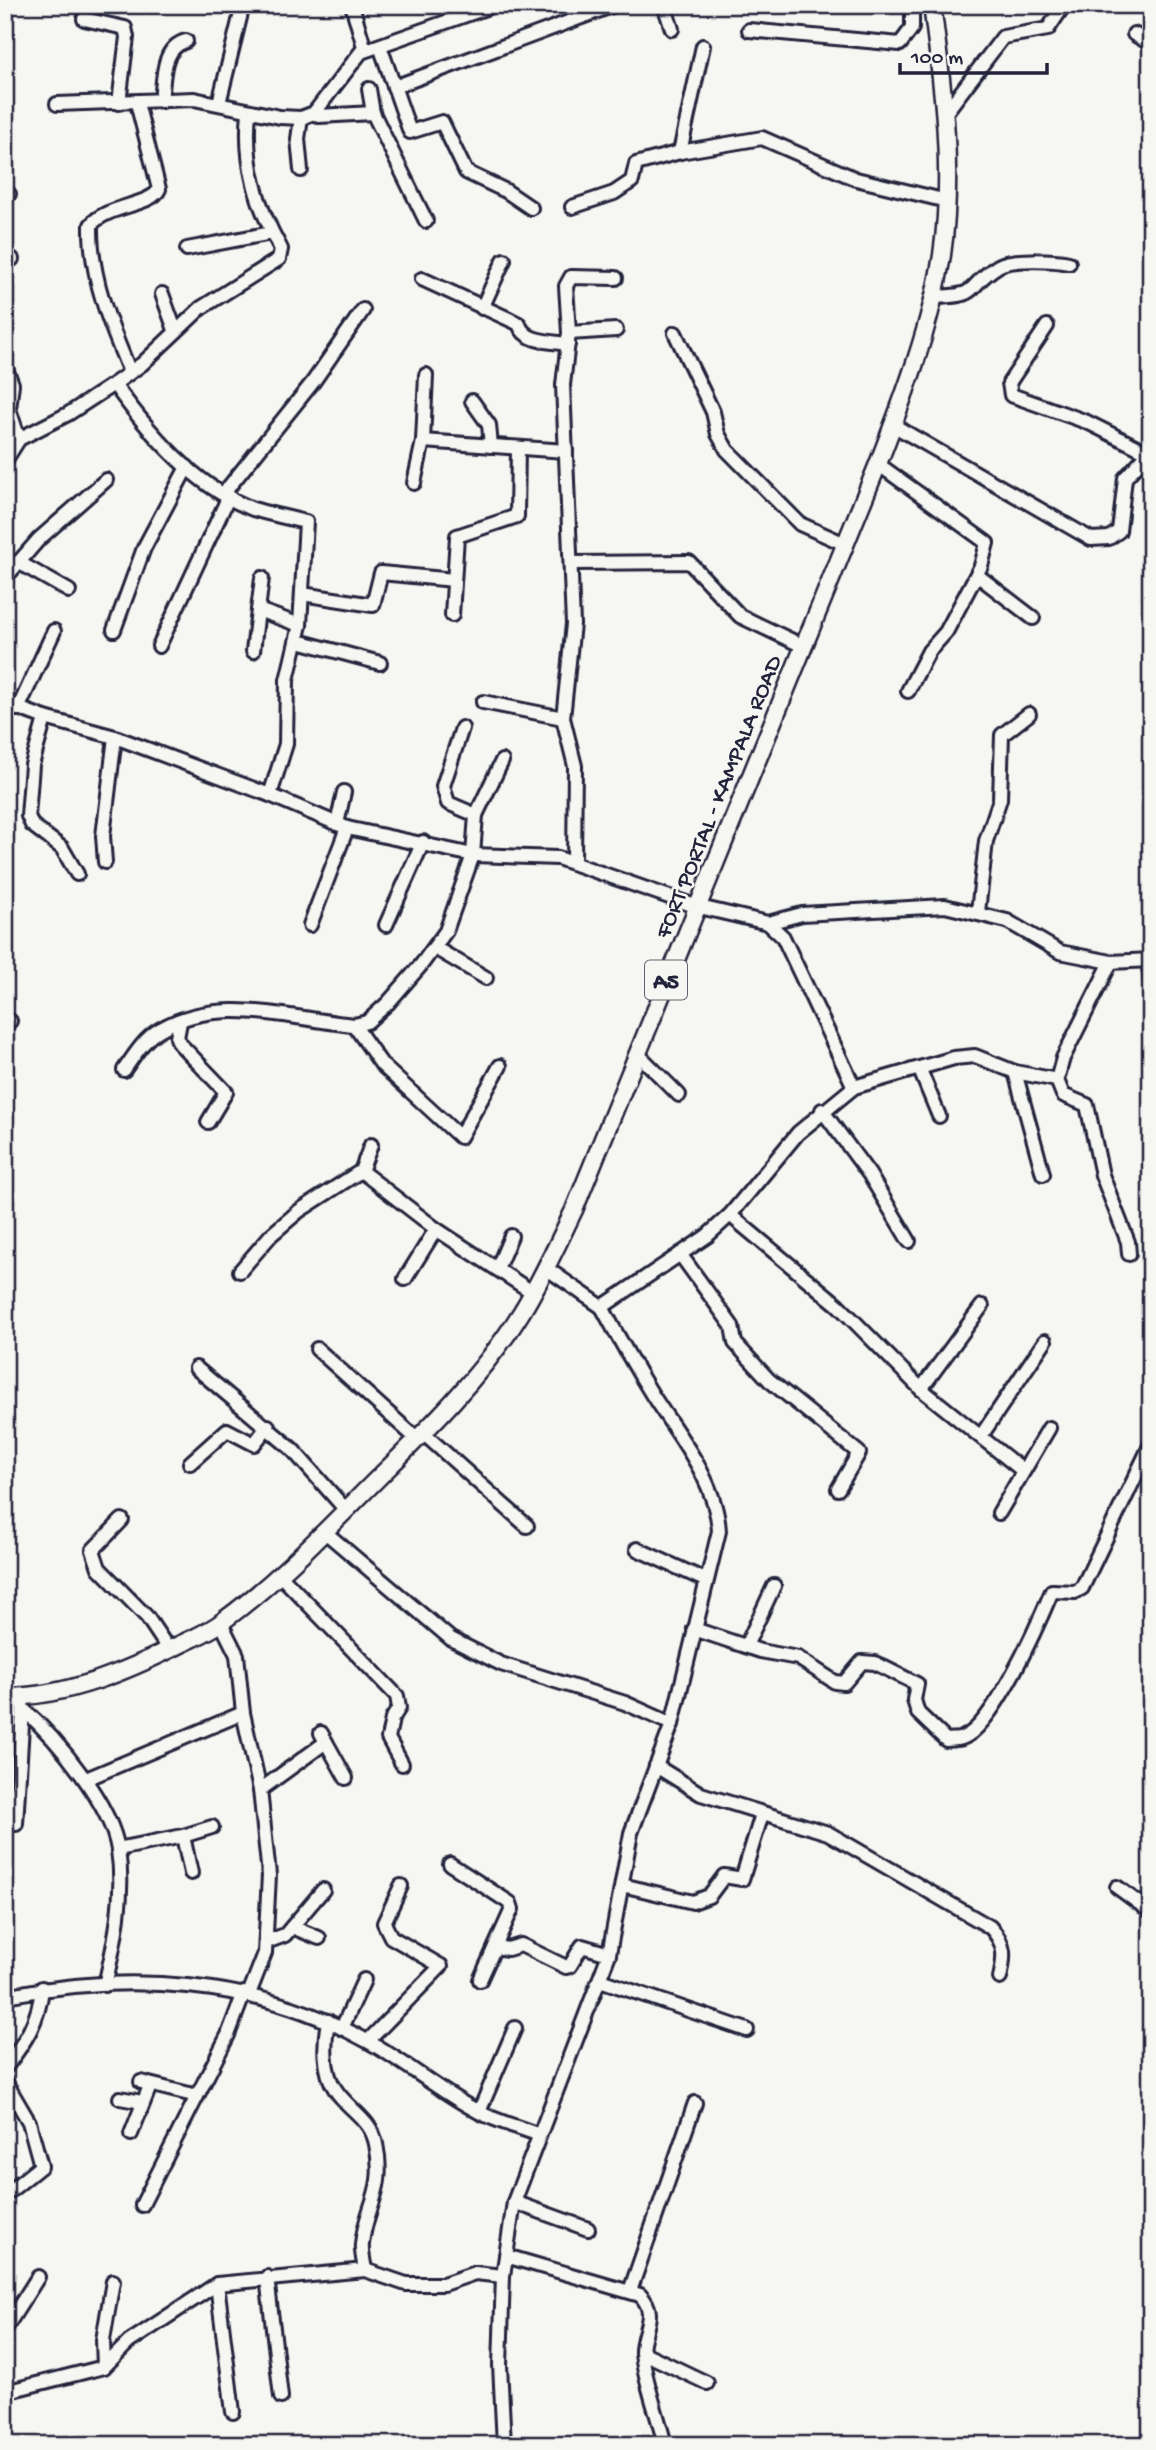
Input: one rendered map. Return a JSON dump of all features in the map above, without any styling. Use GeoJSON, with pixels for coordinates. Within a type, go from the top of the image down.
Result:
{"type":"FeatureCollection","features":[{"type":"Feature","properties":{"kind":"main road","name":"FORT PORTAL - KAMPALA ROAD"},"geometry":{"type":"LineString","coordinates":[[16,1701],[101,1678],[169,1650],[220,1623],[280,1575],[420,1436],[488,1359],[521,1313],[546,1268],[574,1210],[695,906],[893,425],[942,256],[947,201],[946,112],[932,5]]}},
{"type":"Feature","properties":{"kind":"street"},"geometry":{"type":"LineString","coordinates":[[219,103],[243,5]]}},
{"type":"Feature","properties":{"kind":"street"},"geometry":{"type":"LineString","coordinates":[[352,5],[365,50]]}},
{"type":"Feature","properties":{"kind":"street"},"geometry":{"type":"LineString","coordinates":[[57,104],[194,99],[249,112],[301,118],[314,113],[353,60],[365,50],[494,5]]}},
{"type":"Feature","properties":{"kind":"street"},"geometry":{"type":"LineString","coordinates":[[394,87],[614,5]]}},
{"type":"Feature","properties":{"kind":"street"},"geometry":{"type":"LineString","coordinates":[[664,5],[672,29]]}},
{"type":"Feature","properties":{"kind":"street"},"geometry":{"type":"LineString","coordinates":[[749,30],[900,44],[912,28],[912,5]]}},
{"type":"Feature","properties":{"kind":"street"},"geometry":{"type":"LineString","coordinates":[[946,112],[980,63],[1003,37],[1014,33],[1039,33],[1048,29],[1065,5]]}},
{"type":"Feature","properties":{"kind":"street"},"geometry":{"type":"LineString","coordinates":[[84,19],[125,29],[127,37],[119,103]]}},
{"type":"Feature","properties":{"kind":"street"},"geometry":{"type":"LineString","coordinates":[[1134,34],[1151,44]]}},
{"type":"Feature","properties":{"kind":"street"},"geometry":{"type":"LineString","coordinates":[[161,101],[169,51],[175,44],[186,41]]}},
{"type":"Feature","properties":{"kind":"street"},"geometry":{"type":"LineString","coordinates":[[380,46],[410,132],[442,122],[466,173],[506,191],[531,208]]}},
{"type":"Feature","properties":{"kind":"street"},"geometry":{"type":"LineString","coordinates":[[680,152],[703,46]]}},
{"type":"Feature","properties":{"kind":"street"},"geometry":{"type":"LineString","coordinates":[[369,89],[373,113],[426,221]]}},
{"type":"Feature","properties":{"kind":"street"},"geometry":{"type":"LineString","coordinates":[[130,372],[111,326],[97,279],[90,225],[104,212],[153,197],[159,189],[137,103]]}},
{"type":"Feature","properties":{"kind":"street"},"geometry":{"type":"LineString","coordinates":[[5,461],[19,439],[68,414],[114,384],[213,300],[279,259],[281,248],[251,182],[247,147],[249,112]]}},
{"type":"Feature","properties":{"kind":"street"},"geometry":{"type":"LineString","coordinates":[[314,113],[319,116],[373,113]]}},
{"type":"Feature","properties":{"kind":"street"},"geometry":{"type":"LineString","coordinates":[[301,118],[298,139],[301,170]]}},
{"type":"Feature","properties":{"kind":"street"},"geometry":{"type":"LineString","coordinates":[[572,207],[614,193],[632,181],[636,164],[680,152],[762,138],[856,179],[947,201]]}},
{"type":"Feature","properties":{"kind":"street"},"geometry":{"type":"LineString","coordinates":[[187,249],[272,233]]}},
{"type":"Feature","properties":{"kind":"street"},"geometry":{"type":"LineString","coordinates":[[482,308],[504,260]]}},
{"type":"Feature","properties":{"kind":"street"},"geometry":{"type":"LineString","coordinates":[[932,297],[963,297],[1004,263],[1055,260],[1069,263]]}},
{"type":"Feature","properties":{"kind":"street"},"geometry":{"type":"LineString","coordinates":[[574,862],[575,766],[563,718],[573,624],[563,385],[568,338],[566,286],[571,277],[615,278]]}},
{"type":"Feature","properties":{"kind":"street"},"geometry":{"type":"LineString","coordinates":[[422,279],[519,324],[522,333],[528,338],[568,338],[616,330]]}},
{"type":"Feature","properties":{"kind":"street"},"geometry":{"type":"LineString","coordinates":[[162,294],[175,330]]}},
{"type":"Feature","properties":{"kind":"street"},"geometry":{"type":"LineString","coordinates":[[159,646],[227,495],[313,382],[363,310]]}},
{"type":"Feature","properties":{"kind":"street"},"geometry":{"type":"LineString","coordinates":[[893,425],[1083,535],[1100,540],[1119,531],[1125,478],[1150,452],[1087,422],[1012,395],[1009,383],[1047,326]]}},
{"type":"Feature","properties":{"kind":"street"},"geometry":{"type":"LineString","coordinates":[[675,333],[713,412],[718,434],[727,450],[800,524],[845,544]]}},
{"type":"Feature","properties":{"kind":"street"},"geometry":{"type":"LineString","coordinates":[[5,366],[12,384],[9,409],[19,439]]}},
{"type":"Feature","properties":{"kind":"street"},"geometry":{"type":"LineString","coordinates":[[415,483],[423,440],[426,375]]}},
{"type":"Feature","properties":{"kind":"street"},"geometry":{"type":"LineString","coordinates":[[114,384],[147,428],[187,467],[227,495],[252,508],[306,522],[300,625],[287,680],[286,744],[270,795]]}},
{"type":"Feature","properties":{"kind":"street"},"geometry":{"type":"LineString","coordinates":[[472,401],[489,425],[491,446]]}},
{"type":"Feature","properties":{"kind":"street"},"geometry":{"type":"LineString","coordinates":[[423,440],[566,451]]}},
{"type":"Feature","properties":{"kind":"street"},"geometry":{"type":"LineString","coordinates":[[452,615],[457,536],[517,516],[518,448]]}},
{"type":"Feature","properties":{"kind":"street"},"geometry":{"type":"LineString","coordinates":[[878,464],[987,543],[977,575],[946,632],[929,651],[908,691]]}},
{"type":"Feature","properties":{"kind":"street"},"geometry":{"type":"LineString","coordinates":[[114,630],[144,548],[187,467]]}},
{"type":"Feature","properties":{"kind":"street"},"geometry":{"type":"LineString","coordinates":[[5,578],[39,539],[106,480]]}},
{"type":"Feature","properties":{"kind":"street"},"geometry":{"type":"LineString","coordinates":[[18,562],[69,592]]}},
{"type":"Feature","properties":{"kind":"street"},"geometry":{"type":"LineString","coordinates":[[571,563],[689,562],[740,616],[803,646]]}},
{"type":"Feature","properties":{"kind":"street"},"geometry":{"type":"LineString","coordinates":[[302,594],[373,605],[380,573],[454,580]]}},
{"type":"Feature","properties":{"kind":"street"},"geometry":{"type":"LineString","coordinates":[[977,575],[1033,618]]}},
{"type":"Feature","properties":{"kind":"street"},"geometry":{"type":"LineString","coordinates":[[253,651],[262,578]]}},
{"type":"Feature","properties":{"kind":"street"},"geometry":{"type":"LineString","coordinates":[[258,610],[300,625]]}},
{"type":"Feature","properties":{"kind":"street"},"geometry":{"type":"LineString","coordinates":[[18,709],[54,631]]}},
{"type":"Feature","properties":{"kind":"street"},"geometry":{"type":"LineString","coordinates":[[298,641],[380,663]]}},
{"type":"Feature","properties":{"kind":"street"},"geometry":{"type":"LineString","coordinates":[[483,702],[563,718]]}},
{"type":"Feature","properties":{"kind":"street"},"geometry":{"type":"LineString","coordinates":[[5,703],[45,718],[115,737],[270,795],[342,826],[473,855],[558,858],[695,906],[768,923],[802,914],[884,909],[945,906],[978,912],[1007,920],[1059,952],[1111,962],[1149,960],[1151,981]]}},
{"type":"Feature","properties":{"kind":"street"},"geometry":{"type":"LineString","coordinates":[[978,912],[986,841],[1000,799],[1002,735],[1029,714]]}},
{"type":"Feature","properties":{"kind":"street"},"geometry":{"type":"LineString","coordinates":[[45,718],[32,765],[28,816],[32,825],[62,848],[77,874]]}},
{"type":"Feature","properties":{"kind":"street"},"geometry":{"type":"LineString","coordinates":[[462,729],[443,786],[448,803],[476,816]]}},
{"type":"Feature","properties":{"kind":"street"},"geometry":{"type":"LineString","coordinates":[[105,862],[103,836],[115,737]]}},
{"type":"Feature","properties":{"kind":"street"},"geometry":{"type":"LineString","coordinates":[[124,1070],[142,1045],[159,1030],[222,1010],[354,1024],[368,1022],[435,948],[451,918],[473,855],[476,816],[502,761]]}},
{"type":"Feature","properties":{"kind":"street"},"geometry":{"type":"LineString","coordinates":[[310,925],[342,826],[344,792]]}},
{"type":"Feature","properties":{"kind":"street"},"geometry":{"type":"LineString","coordinates":[[387,925],[423,842]]}},
{"type":"Feature","properties":{"kind":"street"},"geometry":{"type":"LineString","coordinates":[[768,923],[783,937],[854,1087]]}},
{"type":"Feature","properties":{"kind":"street"},"geometry":{"type":"LineString","coordinates":[[435,948],[486,978]]}},
{"type":"Feature","properties":{"kind":"street"},"geometry":{"type":"LineString","coordinates":[[1111,962],[1063,1058],[1057,1080],[1063,1096],[1087,1105],[1101,1175],[1128,1242],[1129,1254]]}},
{"type":"Feature","properties":{"kind":"street"},"geometry":{"type":"LineString","coordinates":[[180,1022],[177,1038],[180,1044],[226,1092],[208,1122]]}},
{"type":"Feature","properties":{"kind":"street"},"geometry":{"type":"LineString","coordinates":[[354,1024],[382,1065],[460,1137],[500,1066]]}},
{"type":"Feature","properties":{"kind":"street"},"geometry":{"type":"LineString","coordinates":[[637,1053],[679,1096]]}},
{"type":"Feature","properties":{"kind":"street"},"geometry":{"type":"LineString","coordinates":[[602,1307],[680,1254],[730,1215],[772,1161],[822,1110],[854,1087],[954,1058],[975,1056],[1015,1072],[1057,1080]]}},
{"type":"Feature","properties":{"kind":"street"},"geometry":{"type":"LineString","coordinates":[[920,1070],[939,1116]]}},
{"type":"Feature","properties":{"kind":"street"},"geometry":{"type":"LineString","coordinates":[[1015,1072],[1043,1174]]}},
{"type":"Feature","properties":{"kind":"street"},"geometry":{"type":"LineString","coordinates":[[822,1110],[869,1174],[909,1241]]}},
{"type":"Feature","properties":{"kind":"street"},"geometry":{"type":"LineString","coordinates":[[240,1271],[271,1235],[299,1211],[360,1171],[371,1145]]}},
{"type":"Feature","properties":{"kind":"street"},"geometry":{"type":"LineString","coordinates":[[360,1171],[436,1229],[532,1292]]}},
{"type":"Feature","properties":{"kind":"street"},"geometry":{"type":"LineString","coordinates":[[730,1215],[838,1305],[922,1389],[1022,1470]]}},
{"type":"Feature","properties":{"kind":"street"},"geometry":{"type":"LineString","coordinates":[[405,1279],[436,1229]]}},
{"type":"Feature","properties":{"kind":"street"},"geometry":{"type":"LineString","coordinates":[[497,1269],[511,1236]]}},
{"type":"Feature","properties":{"kind":"street"},"geometry":{"type":"LineString","coordinates":[[680,1254],[732,1326],[735,1343],[769,1380],[859,1453],[838,1489]]}},
{"type":"Feature","properties":{"kind":"street"},"geometry":{"type":"LineString","coordinates":[[504,2445],[500,2365],[503,2276],[514,2202],[609,1954],[631,1833],[672,1724],[719,1531],[716,1505],[691,1453],[652,1394],[602,1307],[546,1268]]}},
{"type":"Feature","properties":{"kind":"street"},"geometry":{"type":"LineString","coordinates":[[922,1389],[982,1306]]}},
{"type":"Feature","properties":{"kind":"street"},"geometry":{"type":"LineString","coordinates":[[981,1436],[1045,1341]]}},
{"type":"Feature","properties":{"kind":"street"},"geometry":{"type":"LineString","coordinates":[[317,1349],[527,1527]]}},
{"type":"Feature","properties":{"kind":"street"},"geometry":{"type":"LineString","coordinates":[[196,1368],[268,1426],[346,1510]]}},
{"type":"Feature","properties":{"kind":"street"},"geometry":{"type":"LineString","coordinates":[[190,1463],[227,1430],[254,1444],[268,1426]]}},
{"type":"Feature","properties":{"kind":"street"},"geometry":{"type":"LineString","coordinates":[[999,1513],[1049,1428]]}},
{"type":"Feature","properties":{"kind":"street"},"geometry":{"type":"LineString","coordinates":[[694,1629],[746,1646],[797,1658],[835,1682],[844,1683],[862,1662],[875,1663],[917,1684],[914,1700],[918,1713],[946,1740],[963,1738],[978,1728],[994,1708],[1052,1591],[1075,1592],[1082,1588],[1151,1444]]}},
{"type":"Feature","properties":{"kind":"street"},"geometry":{"type":"LineString","coordinates":[[122,1520],[93,1550],[94,1559],[99,1568],[146,1617],[169,1650]]}},
{"type":"Feature","properties":{"kind":"street"},"geometry":{"type":"LineString","coordinates":[[325,1532],[451,1639],[501,1664],[625,1703],[672,1724]]}},
{"type":"Feature","properties":{"kind":"street"},"geometry":{"type":"LineString","coordinates":[[637,1549],[705,1580]]}},
{"type":"Feature","properties":{"kind":"street"},"geometry":{"type":"LineString","coordinates":[[280,1575],[397,1696],[399,1708],[392,1719],[388,1738],[402,1764]]}},
{"type":"Feature","properties":{"kind":"street"},"geometry":{"type":"LineString","coordinates":[[746,1646],[774,1587]]}},
{"type":"Feature","properties":{"kind":"street"},"geometry":{"type":"LineString","coordinates":[[142,2204],[228,2035],[266,1942],[270,1875],[260,1790],[243,1713],[237,1655],[220,1623]]}},
{"type":"Feature","properties":{"kind":"street"},"geometry":{"type":"LineString","coordinates":[[16,1701],[48,1731],[86,1779],[118,1849],[120,1882],[116,1930],[104,1985]]}},
{"type":"Feature","properties":{"kind":"street"},"geometry":{"type":"LineString","coordinates":[[16,1701],[16,1824]]}},
{"type":"Feature","properties":{"kind":"street"},"geometry":{"type":"LineString","coordinates":[[86,1779],[243,1713]]}},
{"type":"Feature","properties":{"kind":"street"},"geometry":{"type":"LineString","coordinates":[[260,1790],[324,1738],[346,1778]]}},
{"type":"Feature","properties":{"kind":"street"},"geometry":{"type":"LineString","coordinates":[[656,1766],[701,1794],[828,1833],[990,1927],[1002,1940],[1005,1957],[1000,1978]]}},
{"type":"Feature","properties":{"kind":"street"},"geometry":{"type":"LineString","coordinates":[[622,1885],[693,1902],[709,1895],[724,1876],[742,1879],[762,1814]]}},
{"type":"Feature","properties":{"kind":"street"},"geometry":{"type":"LineString","coordinates":[[118,1849],[183,1836],[212,1827]]}},
{"type":"Feature","properties":{"kind":"street"},"geometry":{"type":"LineString","coordinates":[[183,1836],[191,1873]]}},
{"type":"Feature","properties":{"kind":"street"},"geometry":{"type":"LineString","coordinates":[[450,1864],[510,1903],[512,1909],[480,1980]]}},
{"type":"Feature","properties":{"kind":"street"},"geometry":{"type":"LineString","coordinates":[[368,2041],[441,1966],[391,1937],[384,1923],[401,1886]]}},
{"type":"Feature","properties":{"kind":"street"},"geometry":{"type":"LineString","coordinates":[[1117,1887],[1151,1912]]}},
{"type":"Feature","properties":{"kind":"street"},"geometry":{"type":"LineString","coordinates":[[266,1942],[285,1935],[323,1890]]}},
{"type":"Feature","properties":{"kind":"street"},"geometry":{"type":"LineString","coordinates":[[292,1927],[319,1938]]}},
{"type":"Feature","properties":{"kind":"street"},"geometry":{"type":"LineString","coordinates":[[495,1947],[508,1949],[521,1945],[566,1966],[570,1966],[582,1946],[609,1954]]}},
{"type":"Feature","properties":{"kind":"street"},"geometry":{"type":"LineString","coordinates":[[342,2028],[364,1980]]}},
{"type":"Feature","properties":{"kind":"street"},"geometry":{"type":"LineString","coordinates":[[600,1980],[747,2030]]}},
{"type":"Feature","properties":{"kind":"street"},"geometry":{"type":"LineString","coordinates":[[5,1996],[41,1989],[104,1985],[209,1986],[246,1993],[328,2021],[368,2041],[479,2112],[539,2135]]}},
{"type":"Feature","properties":{"kind":"street"},"geometry":{"type":"LineString","coordinates":[[5,2068],[32,2029],[39,2012],[41,1989]]}},
{"type":"Feature","properties":{"kind":"street"},"geometry":{"type":"LineString","coordinates":[[328,2021],[325,2054],[334,2088],[366,2122],[375,2140],[379,2160],[380,2177],[362,2244],[365,2270]]}},
{"type":"Feature","properties":{"kind":"street"},"geometry":{"type":"LineString","coordinates":[[479,2112],[516,2028]]}},
{"type":"Feature","properties":{"kind":"street"},"geometry":{"type":"LineString","coordinates":[[5,2195],[41,2166],[29,2122],[6,2082]]}},
{"type":"Feature","properties":{"kind":"street"},"geometry":{"type":"LineString","coordinates":[[131,2134],[145,2084],[197,2096]]}},
{"type":"Feature","properties":{"kind":"street"},"geometry":{"type":"LineString","coordinates":[[120,2098],[142,2102]]}},
{"type":"Feature","properties":{"kind":"street"},"geometry":{"type":"LineString","coordinates":[[630,2291],[695,2103]]}},
{"type":"Feature","properties":{"kind":"street"},"geometry":{"type":"LineString","coordinates":[[514,2202],[589,2229]]}},
{"type":"Feature","properties":{"kind":"street"},"geometry":{"type":"LineString","coordinates":[[506,2256],[630,2291],[640,2295],[648,2303],[650,2313],[642,2352],[665,2445]]}},
{"type":"Feature","properties":{"kind":"street"},"geometry":{"type":"LineString","coordinates":[[5,2392],[104,2367],[129,2342],[217,2284],[267,2277],[365,2270],[405,2284],[443,2284],[475,2273],[503,2276]]}},
{"type":"Feature","properties":{"kind":"street"},"geometry":{"type":"LineString","coordinates":[[5,2329],[38,2277]]}},
{"type":"Feature","properties":{"kind":"street"},"geometry":{"type":"LineString","coordinates":[[267,2277],[281,2397]]}},
{"type":"Feature","properties":{"kind":"street"},"geometry":{"type":"LineString","coordinates":[[104,2367],[103,2340],[113,2281]]}},
{"type":"Feature","properties":{"kind":"street"},"geometry":{"type":"LineString","coordinates":[[217,2284],[233,2412]]}},
{"type":"Feature","properties":{"kind":"street"},"geometry":{"type":"LineString","coordinates":[[642,2352],[706,2383]]}}]}
